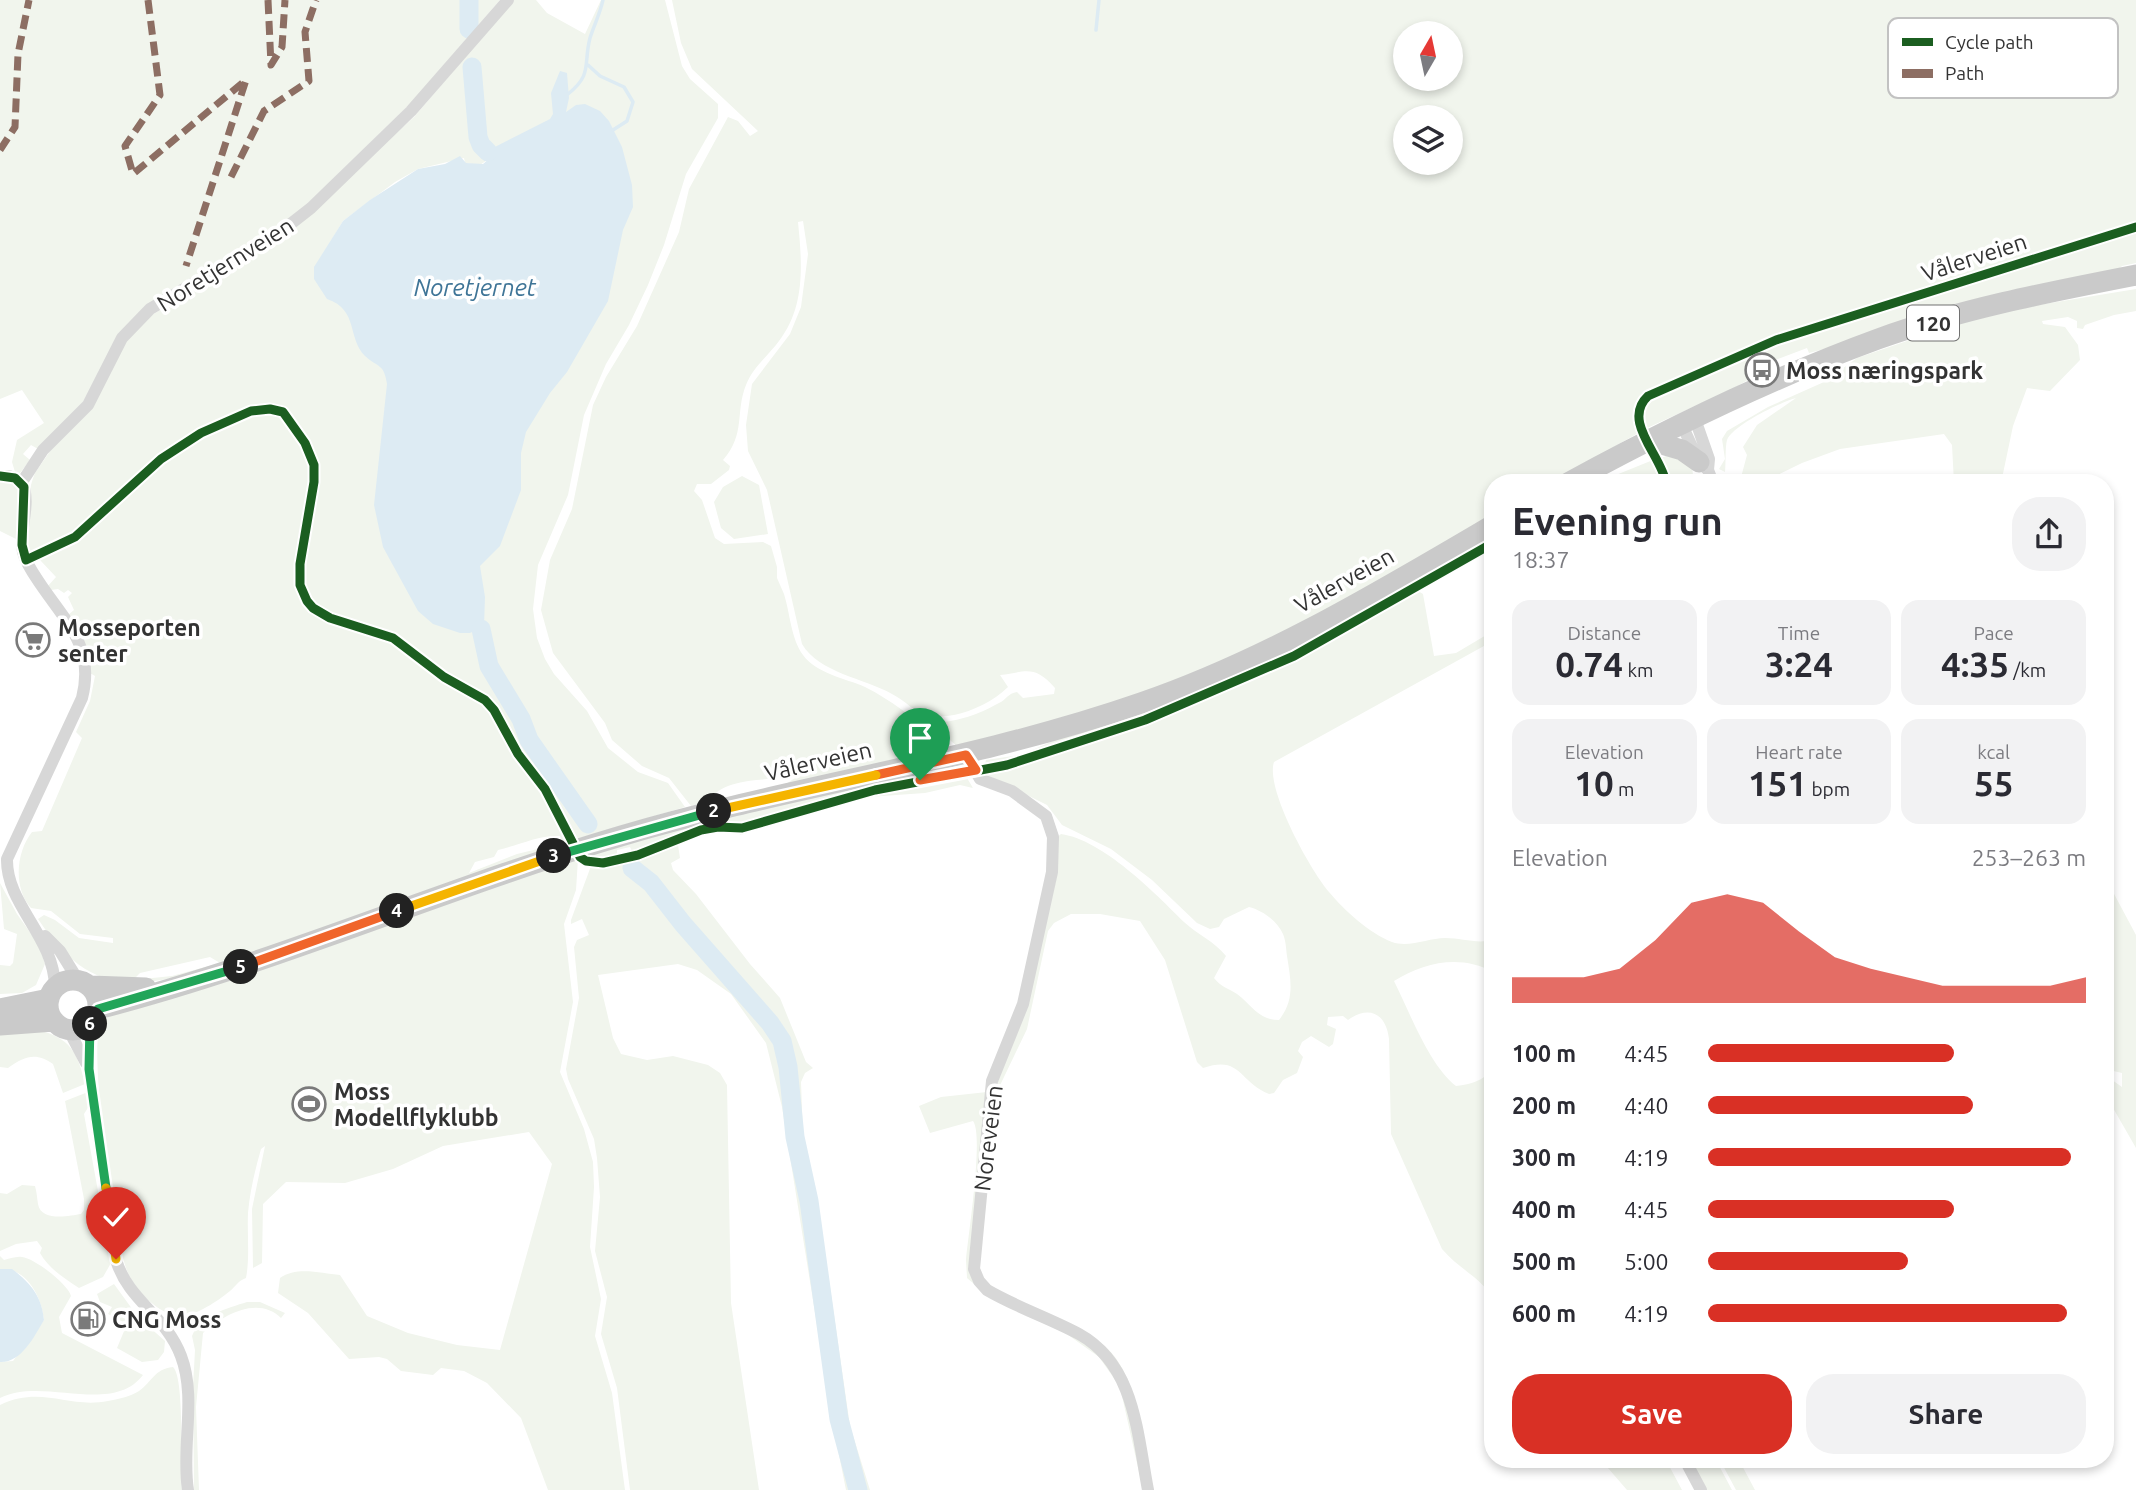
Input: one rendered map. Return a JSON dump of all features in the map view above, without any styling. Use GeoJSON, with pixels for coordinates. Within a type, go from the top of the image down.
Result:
{"type":"FeatureCollection","features":[{"type":"Feature","properties":{"kind":"main road","name":"120"},"geometry":{"type":"LineString","coordinates":[[1586,474],[1798,371],[1878,339],[2026,297],[2136,275]]}},
{"type":"Feature","properties":{"kind":"main road"},"geometry":{"type":"LineString","coordinates":[[1651,441],[1682,450],[1704,466]]}},
{"type":"Feature","properties":{"kind":"main road","name":"Vålerveien"},"geometry":{"type":"LineString","coordinates":[[0,1025],[77,1021],[173,986],[228,971],[565,852],[719,810],[966,755],[1131,707],[1251,659],[1326,621],[1484,530]]}},
{"type":"Feature","properties":{"kind":"main road"},"geometry":{"type":"LineString","coordinates":[[0,1009],[52,993],[65,981],[84,983],[97,996],[77,1021],[49,1011],[52,993]]}},
{"type":"Feature","properties":{"kind":"main road","name":"Vålerveien"},"geometry":{"type":"LineString","coordinates":[[84,983],[117,989],[173,986]]}},
{"type":"Feature","properties":{"kind":"street","name":"Noretjernveien"},"geometry":{"type":"LineString","coordinates":[[22,482],[43,450],[88,405],[111,356],[135,323],[150,309],[263,244],[304,214],[411,111],[508,0]]}},
{"type":"Feature","properties":{"kind":"street"},"geometry":{"type":"LineString","coordinates":[[1689,422],[1708,474]]}},
{"type":"Feature","properties":{"kind":"street"},"geometry":{"type":"LineString","coordinates":[[0,476],[9,476],[22,482],[26,492],[23,553],[36,578],[80,640],[84,657],[85,681],[82,698],[4,858],[14,892],[51,957],[52,993]]}},
{"type":"Feature","properties":{"kind":"street","name":"Noreveien"},"geometry":{"type":"LineString","coordinates":[[966,755],[980,779],[1012,791],[1046,816],[1054,848],[1052,872],[1023,1004],[992,1081],[974,1269],[987,1290],[1080,1335],[1098,1347],[1114,1364],[1130,1403],[1148,1490]]}},
{"type":"Feature","properties":{"kind":"street"},"geometry":{"type":"LineString","coordinates":[[37,929],[60,951],[84,983]]}},
{"type":"Feature","properties":{"kind":"street"},"geometry":{"type":"LineString","coordinates":[[77,1021],[89,1069],[111,1230],[121,1275],[126,1285],[170,1331],[185,1368],[188,1490]]}},
{"type":"Feature","properties":{"kind":"street"},"geometry":{"type":"LineString","coordinates":[[77,1021],[89,1069]]}},
{"type":"Feature","properties":{"kind":"street"},"geometry":{"type":"LineString","coordinates":[[1689,1468],[1701,1490]]}},
{"type":"Feature","properties":{"kind":"shaded area"},"geometry":{"type":"Polygon","coordinates":[[[0,0],[500,0],[411,103],[304,207],[120,332],[83,402],[38,449],[31,445],[23,454],[30,460],[20,473],[15,472],[12,462],[17,440],[44,423],[22,390],[0,399],[0,0]]]}},
{"type":"Feature","properties":{"kind":"shaded area"},"geometry":{"type":"Polygon","coordinates":[[[514,0],[536,0],[547,13],[585,34],[601,0],[665,0],[682,66],[690,79],[718,104],[718,118],[686,174],[664,245],[648,285],[606,364],[584,415],[568,495],[538,565],[533,609],[537,638],[545,659],[554,674],[587,711],[608,748],[638,772],[668,783],[685,807],[573,840],[550,793],[517,748],[488,699],[443,673],[394,636],[332,616],[309,601],[303,588],[303,566],[317,469],[309,442],[299,424],[286,411],[264,407],[249,409],[214,423],[157,460],[73,536],[28,554],[27,513],[29,492],[35,473],[128,338],[152,315],[279,239],[414,117],[514,0]],[[464,158],[418,169],[395,182],[343,221],[323,254],[364,296],[490,158],[480,165],[465,163],[464,158]]]}},
{"type":"Feature","properties":{"kind":"shaded area"},"geometry":{"type":"Polygon","coordinates":[[[672,0],[2136,0],[2136,224],[1773,338],[1644,397],[1636,414],[1640,432],[1566,474],[1484,474],[1484,522],[1306,625],[1152,693],[959,748],[934,726],[935,723],[975,714],[1017,692],[1023,698],[1054,694],[1055,688],[1041,675],[1029,671],[1000,675],[1008,687],[990,701],[968,711],[927,721],[892,694],[819,662],[802,644],[767,490],[748,451],[746,425],[752,384],[790,334],[801,307],[808,254],[803,221],[798,222],[801,268],[794,313],[779,341],[746,385],[735,441],[723,460],[730,466],[729,470],[711,484],[697,484],[694,491],[702,500],[715,538],[724,544],[763,542],[771,546],[791,626],[803,655],[823,671],[865,687],[893,704],[935,737],[940,743],[940,749],[786,784],[801,774],[801,768],[797,768],[775,778],[729,786],[721,789],[708,802],[691,806],[669,778],[642,766],[612,740],[605,723],[553,653],[541,610],[550,560],[572,509],[593,405],[606,377],[637,326],[679,232],[689,189],[728,117],[738,121],[750,136],[758,131],[692,69],[681,43],[672,0]]]}},
{"type":"Feature","properties":{"kind":"shaded area"},"geometry":{"type":"Polygon","coordinates":[[[2136,230],[2136,263],[2122,266],[2116,272],[1809,353],[1807,348],[1767,363],[1759,348],[1789,338],[2136,230]]]}},
{"type":"Feature","properties":{"kind":"shaded area"},"geometry":{"type":"Polygon","coordinates":[[[2136,289],[2136,311],[2114,315],[2085,325],[2083,329],[2077,328],[2077,321],[2068,317],[2042,321],[2043,324],[2065,327],[2078,345],[2080,360],[2050,391],[2027,388],[2013,426],[2003,474],[1954,474],[1952,445],[1944,434],[1840,449],[1779,474],[1742,474],[1747,455],[1743,447],[1757,425],[1796,398],[1758,415],[1731,434],[1726,443],[1725,472],[1719,469],[1725,459],[1722,439],[1727,431],[1768,407],[1824,382],[1857,358],[1907,341],[1913,336],[2014,309],[2136,289]]]}},
{"type":"Feature","properties":{"kind":"shaded area"},"geometry":{"type":"Polygon","coordinates":[[[1755,353],[1762,372],[1732,389],[1645,429],[1641,412],[1651,397],[1755,353]]]}},
{"type":"Feature","properties":{"kind":"shaded area"},"geometry":{"type":"Polygon","coordinates":[[[263,412],[277,415],[294,431],[303,448],[309,465],[310,499],[297,570],[301,596],[313,611],[329,621],[391,639],[436,674],[485,703],[499,723],[514,754],[539,785],[568,842],[223,965],[167,979],[120,981],[98,976],[78,964],[58,945],[38,919],[44,915],[55,920],[79,938],[113,943],[113,938],[80,934],[51,911],[31,908],[21,891],[19,870],[23,850],[32,832],[42,831],[82,738],[76,732],[90,701],[95,676],[90,673],[85,645],[68,615],[74,610],[68,597],[72,593],[47,587],[56,577],[40,560],[33,563],[35,559],[70,544],[94,526],[182,448],[206,432],[233,420],[263,412]],[[560,836],[537,839],[498,850],[494,857],[475,862],[469,873],[517,854],[562,843],[560,836]],[[210,957],[140,973],[133,980],[172,976],[220,963],[210,957]]]}},
{"type":"Feature","properties":{"kind":"shaded area"},"geometry":{"type":"Polygon","coordinates":[[[1671,454],[1692,467],[1693,474],[1666,474],[1661,458],[1671,454]]]}},
{"type":"Feature","properties":{"kind":"shaded area"},"geometry":{"type":"Polygon","coordinates":[[[1653,460],[1659,474],[1618,474],[1653,460]]]}},
{"type":"Feature","properties":{"kind":"shaded area"},"geometry":{"type":"Polygon","coordinates":[[[742,476],[759,485],[768,534],[734,539],[721,528],[714,502],[723,487],[742,476]]]}},
{"type":"Feature","properties":{"kind":"shaded area"},"geometry":{"type":"Polygon","coordinates":[[[0,479],[18,485],[22,495],[16,539],[0,531],[0,479]]]}},
{"type":"Feature","properties":{"kind":"shaded area"},"geometry":{"type":"Polygon","coordinates":[[[1411,583],[1415,585],[1403,593],[1304,647],[1218,687],[1153,714],[984,768],[986,760],[1020,755],[1037,748],[1411,583]]]}},
{"type":"Feature","properties":{"kind":"shaded area"},"geometry":{"type":"Polygon","coordinates":[[[1418,591],[1423,594],[1434,656],[1456,653],[1484,636],[1484,646],[1274,762],[1273,774],[1276,791],[1291,829],[1312,867],[1335,899],[1366,927],[1399,944],[1445,938],[1484,941],[1484,968],[1468,963],[1443,963],[1418,969],[1394,981],[1429,1052],[1446,1077],[1456,1086],[1484,1077],[1484,1286],[1442,1249],[1391,1134],[1389,1039],[1380,1018],[1369,1013],[1356,1015],[1348,1020],[1343,1016],[1328,1017],[1327,1025],[1336,1029],[1333,1044],[1329,1047],[1311,1036],[1302,1042],[1298,1051],[1303,1057],[1297,1073],[1283,1080],[1274,1093],[1269,1094],[1232,1067],[1215,1065],[1203,1068],[1197,1062],[1165,960],[1140,921],[1100,914],[1071,914],[1054,923],[1048,931],[1027,1029],[993,1100],[979,1266],[981,1274],[990,1285],[1085,1332],[1115,1357],[1131,1387],[1141,1421],[1151,1490],[1140,1426],[1131,1395],[1118,1366],[1109,1354],[1071,1326],[993,1290],[981,1279],[976,1264],[993,1095],[1025,1009],[1045,921],[1056,857],[1056,838],[1061,834],[1077,838],[1094,846],[1127,869],[1184,922],[1226,956],[1214,978],[1217,981],[1237,994],[1260,1015],[1279,1020],[1290,998],[1285,939],[1280,929],[1264,913],[1249,907],[1224,919],[1219,927],[1210,929],[1197,923],[1152,880],[1111,849],[1062,825],[1047,805],[987,775],[987,771],[1022,762],[1167,712],[1253,676],[1336,636],[1418,591]]]}},
{"type":"Feature","properties":{"kind":"shaded area"},"geometry":{"type":"Polygon","coordinates":[[[952,766],[951,771],[844,795],[746,824],[706,822],[952,766]]]}},
{"type":"Feature","properties":{"kind":"shaded area"},"geometry":{"type":"Polygon","coordinates":[[[953,776],[967,778],[973,788],[960,785],[925,793],[868,797],[740,835],[739,832],[857,797],[953,776]]]}},
{"type":"Feature","properties":{"kind":"shaded area"},"geometry":{"type":"Polygon","coordinates":[[[691,826],[684,835],[633,853],[630,847],[617,850],[617,859],[596,861],[584,857],[691,826]]]}},
{"type":"Feature","properties":{"kind":"shaded area"},"geometry":{"type":"Polygon","coordinates":[[[678,845],[680,858],[671,863],[673,870],[696,894],[780,998],[806,1062],[813,1068],[805,1073],[801,1082],[803,1136],[818,1204],[850,1426],[870,1490],[846,1490],[833,1425],[782,1107],[766,1043],[731,994],[697,970],[678,964],[598,975],[613,1038],[621,1054],[647,1060],[673,1056],[708,1065],[720,1073],[727,1085],[731,1303],[759,1490],[630,1490],[617,1388],[601,1334],[607,1297],[595,1251],[600,1197],[597,1158],[594,1139],[566,1069],[579,998],[574,947],[577,940],[589,935],[582,919],[571,924],[571,920],[591,866],[624,862],[678,845]]]}},
{"type":"Feature","properties":{"kind":"shaded area"},"geometry":{"type":"Polygon","coordinates":[[[578,859],[576,890],[564,924],[573,1002],[560,1072],[584,1129],[593,1162],[590,1247],[601,1299],[595,1336],[612,1393],[625,1490],[548,1490],[521,1418],[487,1383],[464,1371],[441,1368],[433,1375],[401,1371],[387,1359],[379,1357],[349,1359],[308,1313],[278,1293],[280,1278],[286,1274],[309,1271],[340,1275],[367,1316],[408,1333],[457,1345],[500,1350],[552,1164],[529,1132],[443,1146],[393,1169],[345,1183],[286,1182],[263,1204],[262,1263],[253,1268],[252,1209],[265,1146],[261,1149],[250,1197],[246,1278],[205,1308],[177,1316],[163,1311],[137,1288],[123,1257],[110,1192],[98,1078],[99,1030],[107,1016],[578,859]]]}},
{"type":"Feature","properties":{"kind":"shaded area"},"geometry":{"type":"Polygon","coordinates":[[[0,883],[17,914],[39,945],[45,964],[36,985],[22,993],[0,994],[0,965],[10,966],[13,963],[17,934],[4,929],[0,883]]]}},
{"type":"Feature","properties":{"kind":"shaded area"},"geometry":{"type":"Polygon","coordinates":[[[2114,894],[2136,935],[2136,1148],[2114,1110],[2114,1081],[2122,1087],[2122,1073],[2114,1071],[2114,894]]]}},
{"type":"Feature","properties":{"kind":"shaded area"},"geometry":{"type":"Polygon","coordinates":[[[37,1030],[57,1037],[71,1048],[85,1084],[63,1093],[53,1064],[36,1057],[20,1061],[8,1068],[0,1067],[0,1032],[37,1030]]]}},
{"type":"Feature","properties":{"kind":"shaded area"},"geometry":{"type":"Polygon","coordinates":[[[88,1092],[89,1106],[84,1114],[111,1263],[103,1277],[79,1288],[48,1264],[40,1253],[42,1248],[37,1241],[16,1244],[0,1251],[0,1193],[7,1194],[22,1185],[35,1186],[40,1210],[44,1213],[50,1216],[81,1214],[84,1210],[84,1199],[65,1101],[88,1092]]]}},
{"type":"Feature","properties":{"kind":"shaded area"},"geometry":{"type":"Polygon","coordinates":[[[987,1092],[970,1268],[973,1279],[982,1290],[1010,1307],[988,1296],[967,1278],[966,1260],[977,1145],[973,1121],[930,1133],[919,1106],[941,1097],[987,1092]]]}},
{"type":"Feature","properties":{"kind":"shaded area"},"geometry":{"type":"Polygon","coordinates":[[[0,1256],[4,1260],[27,1258],[42,1267],[69,1291],[71,1296],[59,1317],[62,1333],[143,1375],[130,1387],[113,1393],[36,1391],[17,1392],[0,1398],[0,1362],[13,1361],[44,1320],[40,1302],[31,1285],[18,1273],[0,1269],[0,1256]]]}},
{"type":"Feature","properties":{"kind":"shaded area"},"geometry":{"type":"Polygon","coordinates":[[[114,1284],[138,1317],[165,1341],[164,1352],[158,1360],[142,1362],[117,1348],[127,1324],[108,1314],[112,1307],[100,1302],[97,1294],[114,1284]]]}},
{"type":"Feature","properties":{"kind":"shaded area"},"geometry":{"type":"Polygon","coordinates":[[[247,1302],[260,1302],[285,1313],[281,1318],[262,1308],[241,1310],[220,1320],[203,1333],[196,1407],[199,1490],[194,1490],[195,1350],[192,1336],[207,1318],[247,1302]]]}},
{"type":"Feature","properties":{"kind":"shaded area"},"geometry":{"type":"Polygon","coordinates":[[[1020,1311],[1078,1338],[1109,1362],[1118,1375],[1130,1406],[1145,1490],[1120,1387],[1099,1357],[1064,1332],[1020,1311]]]}},
{"type":"Feature","properties":{"kind":"shaded area"},"geometry":{"type":"Polygon","coordinates":[[[173,1367],[177,1374],[181,1405],[182,1490],[0,1490],[0,1405],[29,1397],[94,1403],[116,1399],[135,1393],[157,1373],[173,1367]]]}},
{"type":"Feature","properties":{"kind":"shaded area"},"geometry":{"type":"Polygon","coordinates":[[[1608,1468],[1670,1468],[1682,1490],[1627,1490],[1608,1468]]]}},
{"type":"Feature","properties":{"kind":"shaded area"},"geometry":{"type":"Polygon","coordinates":[[[1695,1468],[1720,1468],[1732,1490],[1707,1490],[1695,1468]]]}},
{"type":"Feature","properties":{"kind":"shaded area"},"geometry":{"type":"Polygon","coordinates":[[[1724,1468],[1743,1468],[1755,1490],[1736,1490],[1724,1468]]]}},
{"type":"Feature","properties":{"kind":"water","name":"Noretjernet"},"geometry":{"type":"Polygon","coordinates":[[[560,71],[567,73],[569,98],[566,112],[576,105],[585,104],[600,111],[609,121],[622,147],[632,185],[633,207],[623,230],[608,301],[567,372],[550,393],[526,432],[521,453],[521,490],[500,546],[480,566],[485,597],[484,626],[470,633],[460,633],[433,624],[418,611],[383,547],[374,505],[386,377],[382,369],[360,349],[344,310],[327,299],[314,279],[314,267],[343,221],[418,169],[445,164],[460,156],[466,163],[483,164],[490,158],[489,150],[550,119],[553,114],[551,93],[560,71]]]}},
{"type":"Feature","properties":{"kind":"water"},"geometry":{"type":"Polygon","coordinates":[[[0,1269],[12,1269],[30,1285],[41,1304],[44,1320],[21,1354],[0,1362],[0,1269]]]}},
{"type":"Feature","properties":{"kind":"waterway"},"geometry":{"type":"LineString","coordinates":[[469,0],[469,29]]}},
{"type":"Feature","properties":{"kind":"waterway"},"geometry":{"type":"LineString","coordinates":[[568,94],[584,75],[590,38],[603,0]]}},
{"type":"Feature","properties":{"kind":"waterway"},"geometry":{"type":"LineString","coordinates":[[1096,30],[1099,0]]}},
{"type":"Feature","properties":{"kind":"waterway"},"geometry":{"type":"LineString","coordinates":[[588,65],[600,76],[624,87],[633,102],[627,121],[613,130]]}},
{"type":"Feature","properties":{"kind":"waterway"},"geometry":{"type":"LineString","coordinates":[[472,67],[478,137],[488,152]]}},
{"type":"Feature","properties":{"kind":"waterway"},"geometry":{"type":"LineString","coordinates":[[481,629],[489,666],[521,719],[529,740],[588,824]]}},
{"type":"Feature","properties":{"kind":"waterway"},"geometry":{"type":"LineString","coordinates":[[632,868],[651,883],[683,924],[770,1023],[782,1041],[788,1067],[795,1137],[809,1201],[839,1419],[858,1490]]}},
{"type":"Feature","properties":{"kind":"marked path"},"geometry":{"type":"LineString","coordinates":[[0,150],[15,127],[18,54],[29,0]]}},
{"type":"Feature","properties":{"kind":"marked path"},"geometry":{"type":"LineString","coordinates":[[148,0],[160,95],[125,146],[133,174],[246,80],[186,266]]}},
{"type":"Feature","properties":{"kind":"marked path"},"geometry":{"type":"LineString","coordinates":[[268,0],[271,65],[282,47],[285,0]]}},
{"type":"Feature","properties":{"kind":"marked path"},"geometry":{"type":"LineString","coordinates":[[231,177],[264,111],[309,81],[305,32],[316,0]]}},
{"type":"Feature","properties":{"kind":"cycle path"},"geometry":{"type":"LineString","coordinates":[[1663,474],[1641,427],[1641,406],[1648,396],[1776,340],[2136,227]]}},
{"type":"Feature","properties":{"kind":"cycle path"},"geometry":{"type":"LineString","coordinates":[[0,476],[15,478],[24,487],[22,545],[26,560],[75,537],[161,459],[201,433],[251,411],[270,409],[283,412],[305,443],[314,465],[314,482],[300,564],[300,585],[307,601],[330,618],[393,638],[444,677],[485,700],[494,710],[518,754],[545,789],[580,857],[586,861],[603,863],[638,855],[701,830],[718,827],[742,828],[875,790],[1007,765],[1145,720],[1294,656],[1484,548]]}},
{"type":"Feature","properties":{"kind":"place","name":"Moss næringspark"},"geometry":{"type":"Point","coordinates":[1762,370]}},
{"type":"Feature","properties":{"kind":"place","name":"Mosseporten senter"},"geometry":{"type":"Point","coordinates":[33,640]}},
{"type":"Feature","properties":{"kind":"place","name":"Moss Modellflyklubb"},"geometry":{"type":"Point","coordinates":[309,1104]}},
{"type":"Feature","properties":{"kind":"place","name":"CNG Moss"},"geometry":{"type":"Point","coordinates":[88,1319]}},
{"type":"Feature","properties":{"kind":"route"},"geometry":{"type":"LineString","coordinates":[[116,1259],[89,1069],[89,1024],[98,1009],[228,971],[565,852],[645,829],[966,755],[976,770],[920,780]]}}]}
